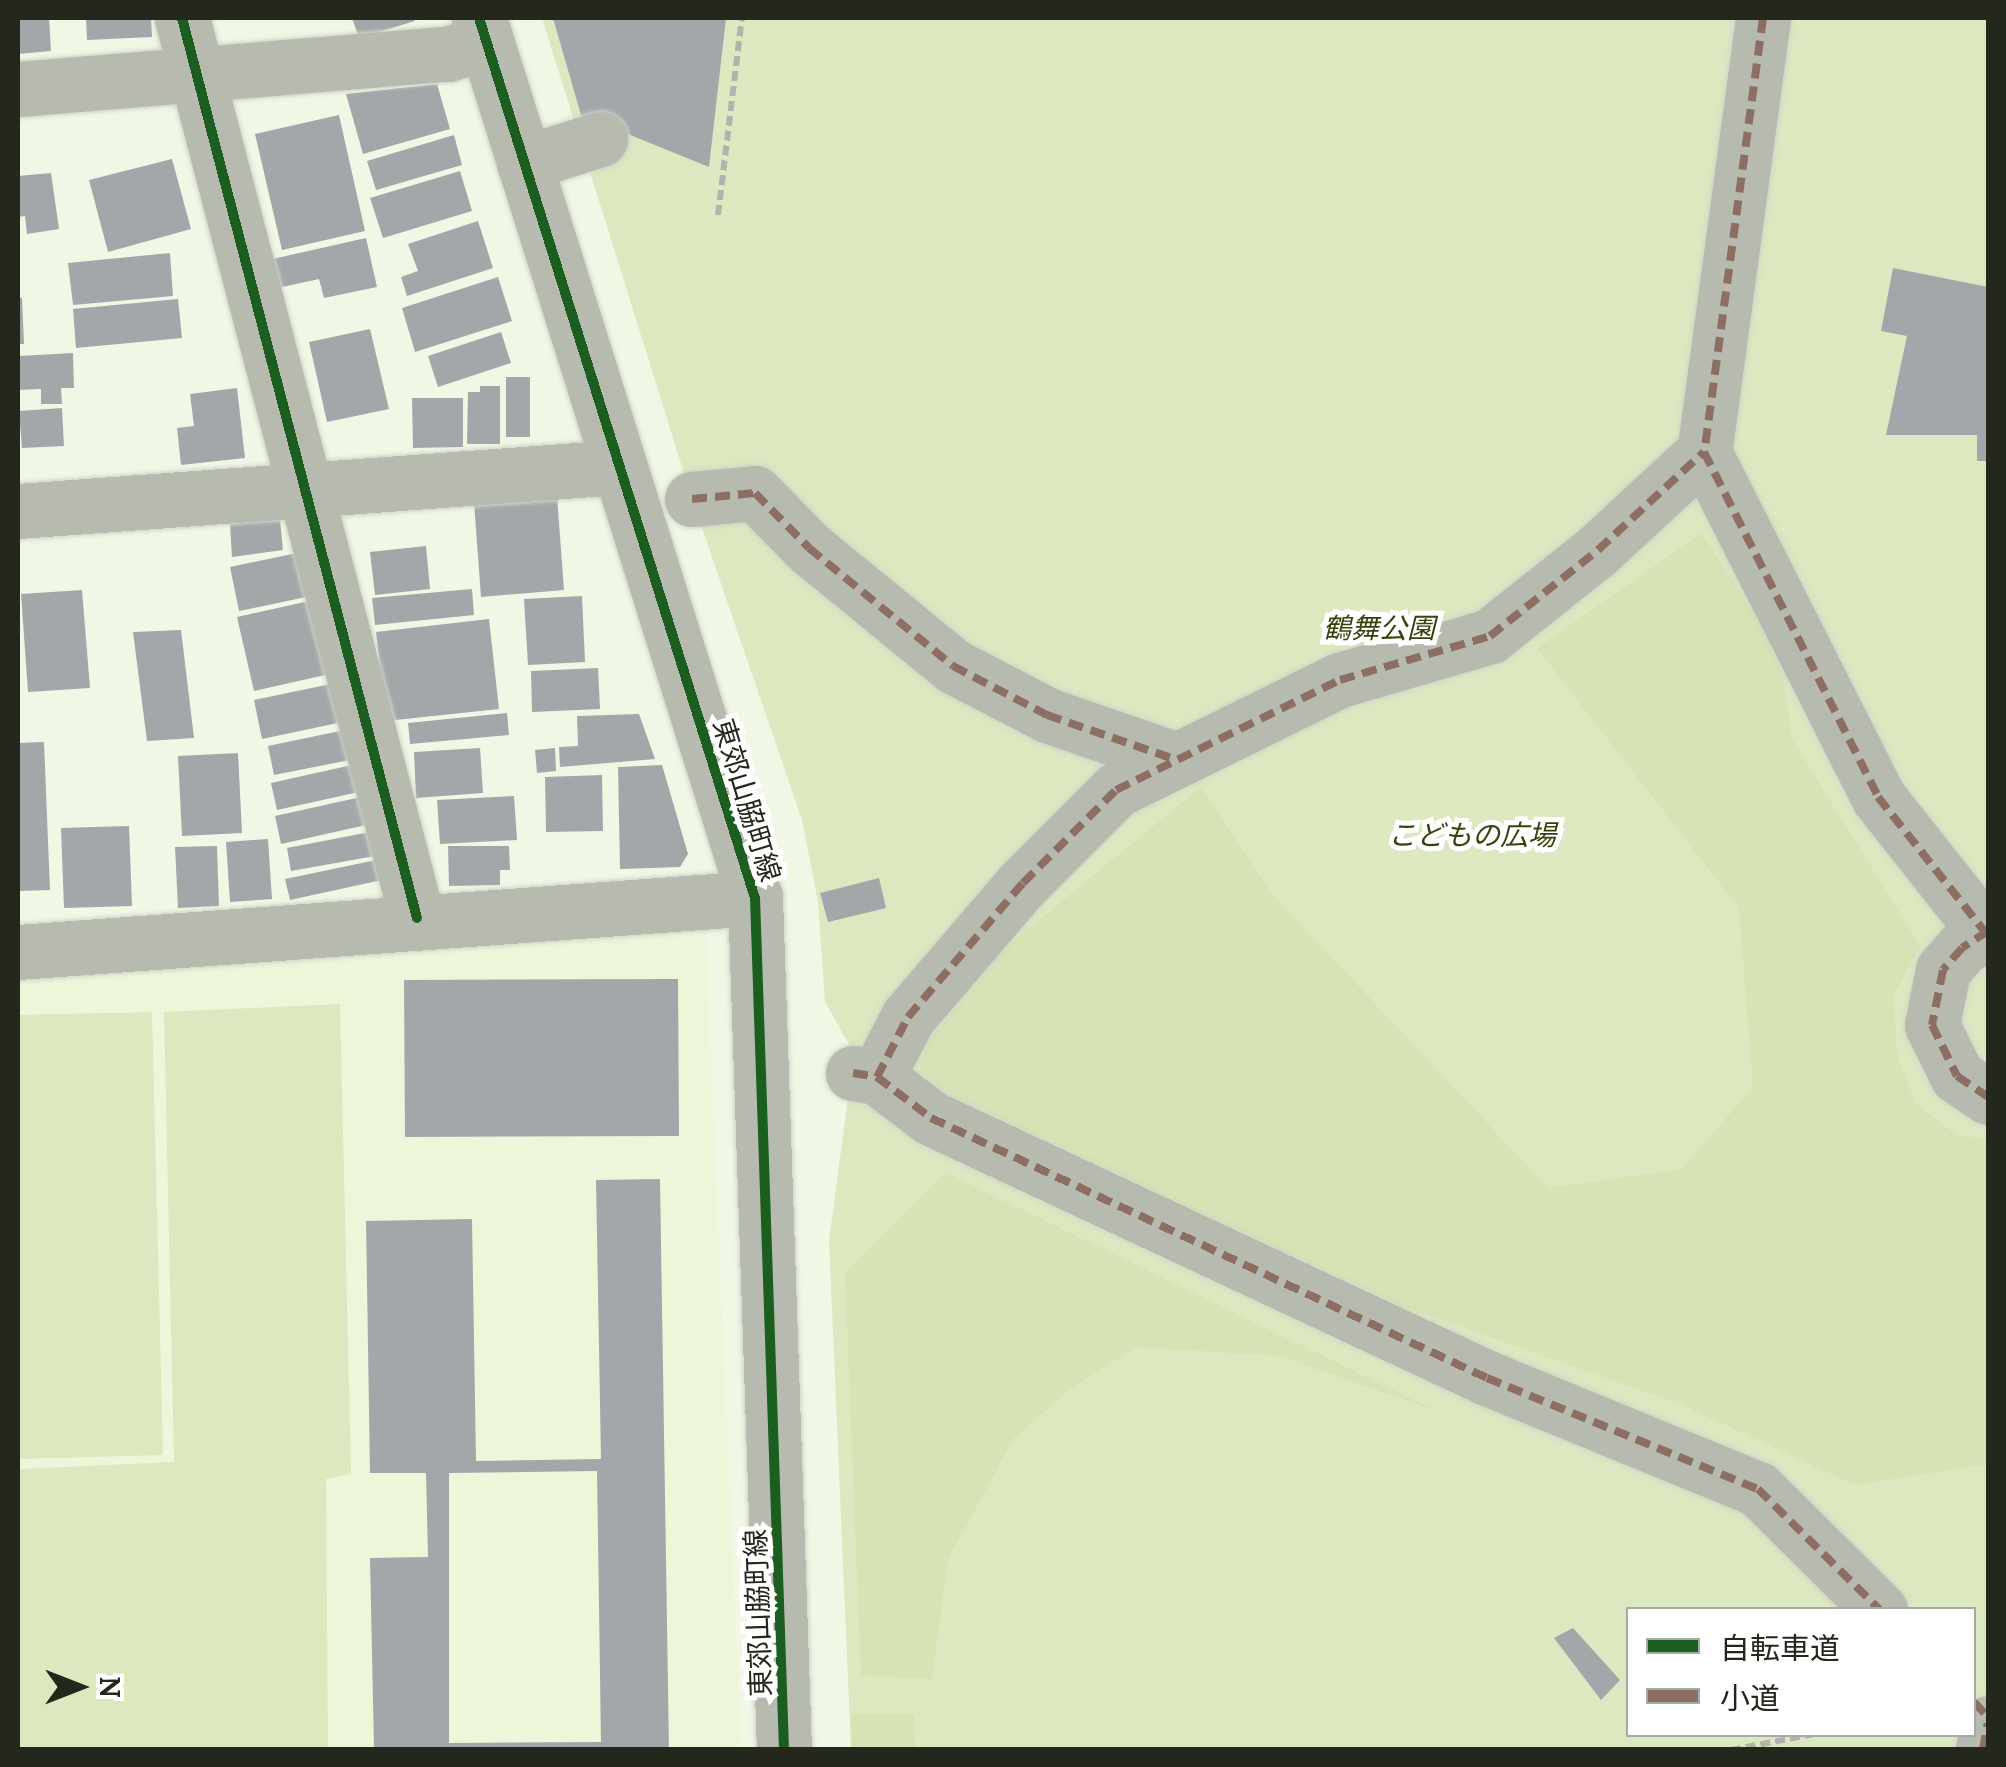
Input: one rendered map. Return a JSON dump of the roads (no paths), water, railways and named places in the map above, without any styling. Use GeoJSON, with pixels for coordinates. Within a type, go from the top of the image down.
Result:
{"type":"FeatureCollection","features":[{"type":"Feature","properties":{"kind":"street"},"geometry":{"type":"LineString","coordinates":[[182,18],[300,488],[417,918]]}},
{"type":"Feature","properties":{"kind":"street"},"geometry":{"type":"LineString","coordinates":[[1763,18],[1704,452],[1878,797],[1987,932],[1944,970],[1932,1026],[1956,1076],[1988,1097]]}},
{"type":"Feature","properties":{"kind":"street"},"geometry":{"type":"LineString","coordinates":[[18,90],[448,54],[483,30]]}},
{"type":"Feature","properties":{"kind":"street","name":"東郊山脇町線"},"geometry":{"type":"LineString","coordinates":[[483,30],[755,898],[784,1750]]}},
{"type":"Feature","properties":{"kind":"street"},"geometry":{"type":"LineString","coordinates":[[524,163],[600,139]]}},
{"type":"Feature","properties":{"kind":"street"},"geometry":{"type":"LineString","coordinates":[[1704,452],[1598,550],[1490,636],[1340,680],[1174,758],[1116,790],[1023,883],[908,1017],[865,1075],[931,1118],[1487,1378],[1758,1489],[1877,1607]]}},
{"type":"Feature","properties":{"kind":"street"},"geometry":{"type":"LineString","coordinates":[[18,511],[619,467]]}},
{"type":"Feature","properties":{"kind":"street"},"geometry":{"type":"LineString","coordinates":[[692,499],[756,493],[809,548],[953,666],[1047,715],[1174,758]]}},
{"type":"Feature","properties":{"kind":"street"},"geometry":{"type":"LineString","coordinates":[[18,952],[417,918],[755,898]]}},
{"type":"Feature","properties":{"kind":"street"},"geometry":{"type":"LineString","coordinates":[[1982,1750],[1988,1720]]}},
{"type":"Feature","properties":{"kind":"park label","name":"鶴舞公園"},"geometry":{"type":"Point","coordinates":[1379,628]}},
{"type":"Feature","properties":{"kind":"park label","name":"こどもの広場"},"geometry":{"type":"Point","coordinates":[1472,835]}}]}
